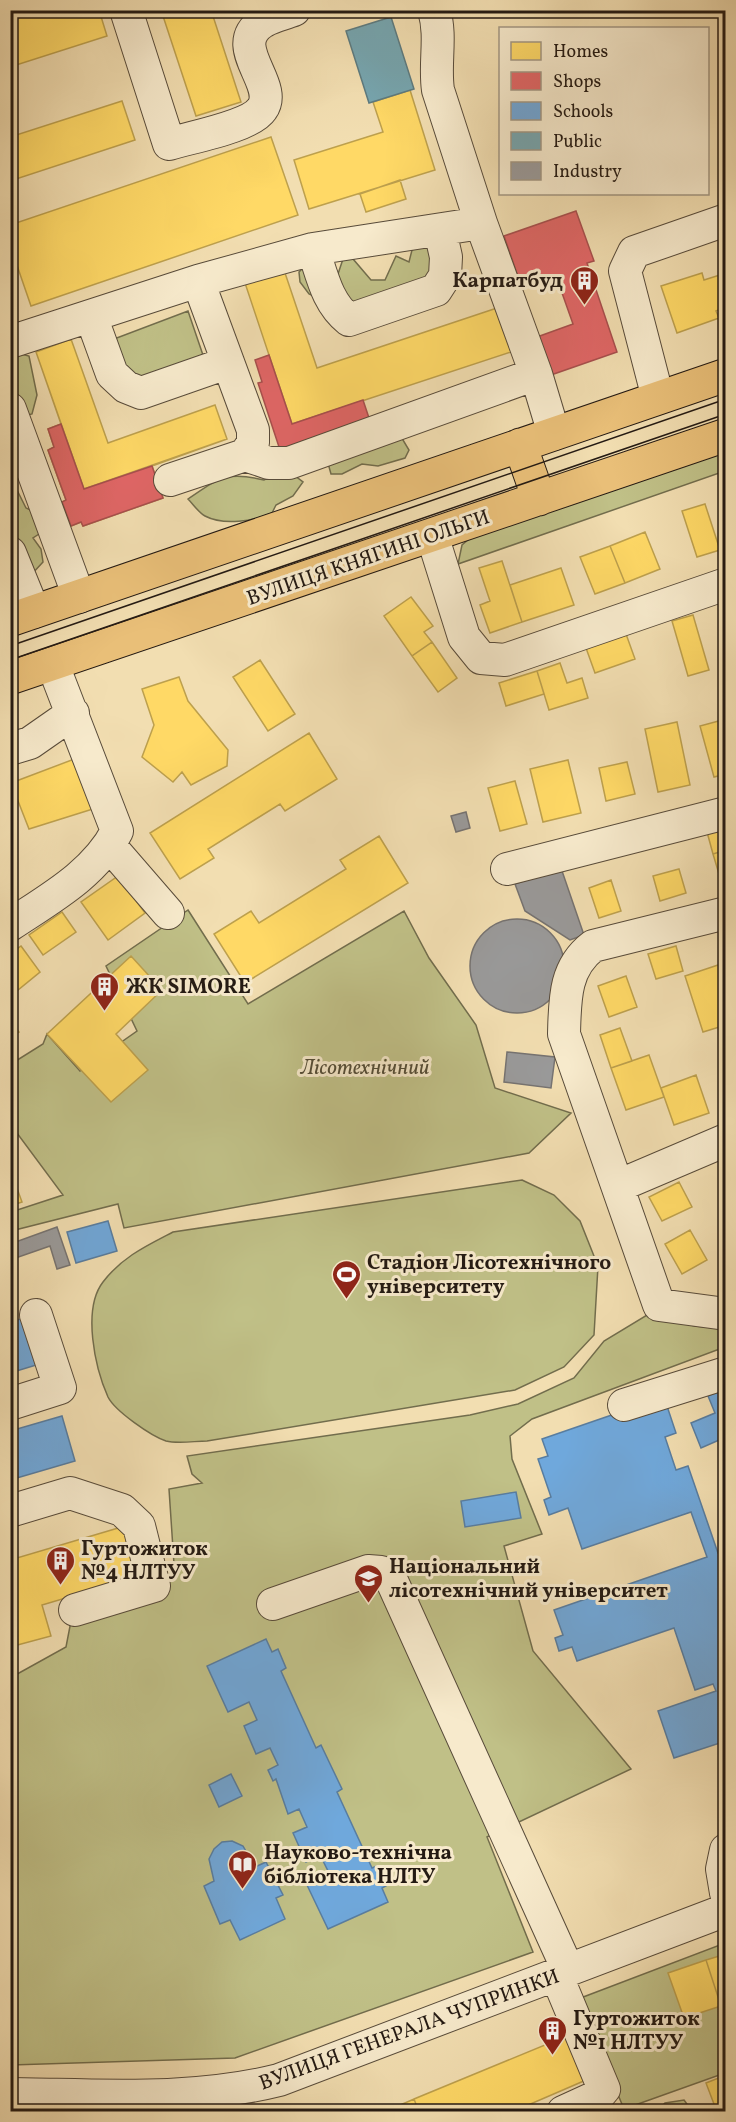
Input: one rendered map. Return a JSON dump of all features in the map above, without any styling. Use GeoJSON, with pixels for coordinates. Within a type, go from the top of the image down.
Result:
{"type":"FeatureCollection","features":[{"type":"Feature","properties":{"kind":"main road"},"geometry":{"type":"LineString","coordinates":[[22,616],[726,375]]}},
{"type":"Feature","properties":{"kind":"main road","name":"ВУЛИЦЯ КНЯГИНІ ОЛЬГИ"},"geometry":{"type":"LineString","coordinates":[[10,678],[726,435]]}},
{"type":"Feature","properties":{"kind":"main road"},"geometry":{"type":"LineString","coordinates":[[520,445],[539,499]]}},
{"type":"Feature","properties":{"kind":"street"},"geometry":{"type":"LineString","coordinates":[[126,10],[168,144],[250,120],[262,109],[267,97],[249,47],[252,32],[264,21],[294,10]]}},
{"type":"Feature","properties":{"kind":"street"},"geometry":{"type":"LineString","coordinates":[[434,10],[439,44],[436,74],[438,90],[481,223],[536,374],[554,434]]}},
{"type":"Feature","properties":{"kind":"street"},"geometry":{"type":"LineString","coordinates":[[658,398],[625,271],[634,252],[726,220]]}},
{"type":"Feature","properties":{"kind":"street"},"geometry":{"type":"LineString","coordinates":[[10,342],[198,281],[313,249],[481,223]]}},
{"type":"Feature","properties":{"kind":"street"},"geometry":{"type":"LineString","coordinates":[[313,249],[329,297],[339,312],[349,320],[436,290],[445,276],[446,266],[440,230]]}},
{"type":"Feature","properties":{"kind":"street"},"geometry":{"type":"LineString","coordinates":[[170,480],[245,455],[254,443],[252,430],[198,281]]}},
{"type":"Feature","properties":{"kind":"street"},"geometry":{"type":"LineString","coordinates":[[91,316],[112,374],[126,387],[141,393],[227,363]]}},
{"type":"Feature","properties":{"kind":"street"},"geometry":{"type":"LineString","coordinates":[[245,455],[269,463],[289,464],[536,374]]}},
{"type":"Feature","properties":{"kind":"street"},"geometry":{"type":"LineString","coordinates":[[10,410],[79,597]]}},
{"type":"Feature","properties":{"kind":"street"},"geometry":{"type":"LineString","coordinates":[[432,535],[464,637],[481,658],[505,660],[726,584]]}},
{"type":"Feature","properties":{"kind":"street"},"geometry":{"type":"LineString","coordinates":[[10,553],[22,616]]}},
{"type":"Feature","properties":{"kind":"street"},"geometry":{"type":"LineString","coordinates":[[10,925],[93,866],[110,846],[117,831],[53,665]]}},
{"type":"Feature","properties":{"kind":"street"},"geometry":{"type":"LineString","coordinates":[[10,749],[30,742],[73,713]]}},
{"type":"Feature","properties":{"kind":"street"},"geometry":{"type":"LineString","coordinates":[[507,869],[726,813]]}},
{"type":"Feature","properties":{"kind":"street"},"geometry":{"type":"LineString","coordinates":[[110,846],[168,913]]}},
{"type":"Feature","properties":{"kind":"street"},"geometry":{"type":"LineString","coordinates":[[726,914],[593,946],[582,954],[572,969],[569,981],[564,1034],[659,1305],[726,1314]]}},
{"type":"Feature","properties":{"kind":"street"},"geometry":{"type":"LineString","coordinates":[[618,1186],[726,1140]]}},
{"type":"Feature","properties":{"kind":"street"},"geometry":{"type":"LineString","coordinates":[[10,1404],[60,1388],[36,1315]]}},
{"type":"Feature","properties":{"kind":"street"},"geometry":{"type":"LineString","coordinates":[[624,1405],[726,1372]]}},
{"type":"Feature","properties":{"kind":"street"},"geometry":{"type":"LineString","coordinates":[[10,1511],[70,1493],[122,1510],[139,1526],[154,1586],[75,1610]]}},
{"type":"Feature","properties":{"kind":"street"},"geometry":{"type":"LineString","coordinates":[[273,1604],[368,1571],[381,1572],[391,1580],[562,1972],[604,2089],[598,2096],[563,2112]]}},
{"type":"Feature","properties":{"kind":"street"},"geometry":{"type":"LineString","coordinates":[[726,1850],[722,1869],[726,1893]]}},
{"type":"Feature","properties":{"kind":"street","name":"ВУЛИЦЯ ГЕНЕРАЛА ЧУПРИНКИ"},"geometry":{"type":"LineString","coordinates":[[10,2094],[167,2104],[279,2080],[726,1910]]}},
{"type":"Feature","properties":{"kind":"green space"},"geometry":{"type":"Polygon","coordinates":[[[424,243],[436,257],[439,281],[368,308],[320,299],[309,294],[300,282],[299,272],[304,267],[335,283],[344,256],[353,259],[371,280],[385,280],[396,256],[409,262],[412,250],[424,243]]]}},
{"type":"Feature","properties":{"kind":"green space"},"geometry":{"type":"Polygon","coordinates":[[[188,311],[205,361],[141,384],[117,371],[114,339],[188,311]]]}},
{"type":"Feature","properties":{"kind":"green space"},"geometry":{"type":"Polygon","coordinates":[[[10,351],[29,356],[37,395],[32,414],[12,419],[10,351]]]}},
{"type":"Feature","properties":{"kind":"green space"},"geometry":{"type":"Polygon","coordinates":[[[397,430],[409,450],[405,458],[378,466],[362,464],[342,474],[331,474],[326,456],[397,430]]]}},
{"type":"Feature","properties":{"kind":"green space"},"geometry":{"type":"Polygon","coordinates":[[[725,451],[725,471],[458,564],[462,545],[469,539],[725,451]]]}},
{"type":"Feature","properties":{"kind":"green space"},"geometry":{"type":"Polygon","coordinates":[[[286,469],[303,482],[293,496],[276,505],[272,513],[265,516],[248,520],[221,521],[203,515],[188,499],[223,478],[240,476],[264,480],[286,469]]]}},
{"type":"Feature","properties":{"kind":"green space"},"geometry":{"type":"Polygon","coordinates":[[[10,476],[26,508],[35,512],[39,534],[33,538],[41,549],[43,562],[31,575],[11,535],[10,476]]]}},
{"type":"Feature","properties":{"kind":"green space","name":"Лісотехнічний"},"geometry":{"type":"Polygon","coordinates":[[[188,910],[248,1004],[404,911],[429,958],[476,1025],[495,1088],[571,1113],[529,1153],[124,1228],[118,1204],[11,1231],[11,1212],[63,1195],[11,1125],[11,1064],[43,1044],[47,1034],[80,1071],[137,1031],[106,966],[188,910]]]}},
{"type":"Feature","properties":{"kind":"green space","name":"Стадіон Лісотехнічного університету"},"geometry":{"type":"Polygon","coordinates":[[[522,1180],[554,1195],[580,1221],[598,1266],[594,1335],[564,1367],[515,1390],[207,1441],[176,1442],[159,1438],[125,1416],[108,1397],[95,1355],[93,1307],[103,1282],[110,1273],[153,1242],[173,1232],[522,1180]]]}},
{"type":"Feature","properties":{"kind":"green space"},"geometry":{"type":"Polygon","coordinates":[[[647,1315],[695,1326],[725,1329],[725,1347],[532,1419],[510,1436],[512,1459],[542,1534],[504,1546],[533,1651],[631,1769],[487,1837],[533,1952],[235,2058],[11,2065],[10,1678],[66,1647],[71,1621],[168,1577],[174,1564],[169,1489],[202,1483],[192,1474],[187,1456],[470,1415],[518,1404],[574,1378],[604,1341],[647,1315]]]}},
{"type":"Feature","properties":{"kind":"green space"},"geometry":{"type":"Polygon","coordinates":[[[725,1943],[725,2073],[624,2109],[578,1999],[725,1943]]]}},
{"type":"Feature","properties":{"kind":"green space"},"geometry":{"type":"Polygon","coordinates":[[[684,2100],[692,2111],[657,2111],[665,2103],[684,2100]]]}},
{"type":"Feature","properties":{"kind":"building: Homes"},"geometry":{"type":"Polygon","coordinates":[[[40,10],[99,10],[107,36],[10,67],[10,20],[40,10]]]}},
{"type":"Feature","properties":{"kind":"building: Homes"},"geometry":{"type":"Polygon","coordinates":[[[161,10],[211,10],[241,102],[196,116],[161,10]]]}},
{"type":"Feature","properties":{"kind":"building: Homes"},"geometry":{"type":"Polygon","coordinates":[[[410,90],[435,170],[309,209],[294,160],[383,132],[373,102],[410,90]]]}},
{"type":"Feature","properties":{"kind":"building: Homes"},"geometry":{"type":"Polygon","coordinates":[[[122,101],[135,140],[10,181],[10,137],[122,101]]]}},
{"type":"Feature","properties":{"kind":"building: Homes"},"geometry":{"type":"Polygon","coordinates":[[[271,137],[298,215],[31,306],[10,245],[10,225],[271,137]]]}},
{"type":"Feature","properties":{"kind":"building: Homes"},"geometry":{"type":"Polygon","coordinates":[[[400,180],[406,199],[366,212],[360,194],[400,180]]]}},
{"type":"Feature","properties":{"kind":"building: Homes"},"geometry":{"type":"Polygon","coordinates":[[[284,270],[317,368],[497,308],[511,352],[292,424],[245,283],[284,270]]]}},
{"type":"Feature","properties":{"kind":"building: Homes"},"geometry":{"type":"Polygon","coordinates":[[[702,273],[704,280],[726,273],[726,307],[716,311],[719,318],[677,333],[661,286],[702,273]]]}},
{"type":"Feature","properties":{"kind":"building: Homes"},"geometry":{"type":"Polygon","coordinates":[[[71,339],[108,443],[215,405],[227,439],[152,466],[163,498],[83,526],[81,522],[71,526],[62,502],[66,500],[48,450],[54,447],[48,429],[61,424],[36,352],[71,339]]]}},
{"type":"Feature","properties":{"kind":"building: Homes"},"geometry":{"type":"Polygon","coordinates":[[[71,339],[108,443],[215,405],[227,439],[84,489],[36,352],[71,339]]]}},
{"type":"Feature","properties":{"kind":"building: Homes"},"geometry":{"type":"Polygon","coordinates":[[[705,504],[720,550],[697,557],[682,511],[705,504]]]}},
{"type":"Feature","properties":{"kind":"building: Homes"},"geometry":{"type":"Polygon","coordinates":[[[645,532],[660,569],[625,583],[610,546],[645,532]]]}},
{"type":"Feature","properties":{"kind":"building: Homes"},"geometry":{"type":"Polygon","coordinates":[[[610,546],[625,583],[595,594],[580,557],[610,546]]]}},
{"type":"Feature","properties":{"kind":"building: Homes"},"geometry":{"type":"Polygon","coordinates":[[[502,561],[522,622],[490,633],[480,605],[490,601],[479,568],[502,561]]]}},
{"type":"Feature","properties":{"kind":"building: Homes"},"geometry":{"type":"Polygon","coordinates":[[[561,568],[574,605],[522,622],[510,585],[561,568]]]}},
{"type":"Feature","properties":{"kind":"building: Homes"},"geometry":{"type":"Polygon","coordinates":[[[411,597],[433,626],[424,632],[432,642],[412,656],[384,616],[411,597]]]}},
{"type":"Feature","properties":{"kind":"building: Homes"},"geometry":{"type":"Polygon","coordinates":[[[693,615],[709,670],[688,676],[672,621],[693,615]]]}},
{"type":"Feature","properties":{"kind":"building: Homes"},"geometry":{"type":"Polygon","coordinates":[[[626,634],[635,659],[595,673],[586,648],[626,634]]]}},
{"type":"Feature","properties":{"kind":"building: Homes"},"geometry":{"type":"Polygon","coordinates":[[[432,642],[457,678],[438,692],[412,656],[432,642]]]}},
{"type":"Feature","properties":{"kind":"building: Homes"},"geometry":{"type":"Polygon","coordinates":[[[260,660],[295,714],[268,731],[233,677],[260,660]]]}},
{"type":"Feature","properties":{"kind":"building: Homes"},"geometry":{"type":"Polygon","coordinates":[[[560,663],[567,683],[582,678],[588,698],[549,710],[537,671],[560,663]]]}},
{"type":"Feature","properties":{"kind":"building: Homes"},"geometry":{"type":"Polygon","coordinates":[[[537,671],[544,694],[506,706],[499,683],[537,671]]]}},
{"type":"Feature","properties":{"kind":"building: Homes"},"geometry":{"type":"Polygon","coordinates":[[[179,677],[188,701],[228,750],[227,766],[191,785],[182,772],[173,782],[142,757],[154,725],[142,689],[179,677]]]}},
{"type":"Feature","properties":{"kind":"building: Homes"},"geometry":{"type":"Polygon","coordinates":[[[726,719],[726,774],[714,777],[700,726],[726,719]]]}},
{"type":"Feature","properties":{"kind":"building: Homes"},"geometry":{"type":"Polygon","coordinates":[[[677,722],[690,785],[658,792],[645,729],[677,722]]]}},
{"type":"Feature","properties":{"kind":"building: Homes"},"geometry":{"type":"Polygon","coordinates":[[[309,733],[337,779],[285,811],[280,804],[208,849],[214,858],[180,879],[150,833],[309,733]]]}},
{"type":"Feature","properties":{"kind":"building: Homes"},"geometry":{"type":"Polygon","coordinates":[[[77,758],[96,808],[29,829],[11,783],[77,758]]]}},
{"type":"Feature","properties":{"kind":"building: Homes"},"geometry":{"type":"Polygon","coordinates":[[[568,760],[581,813],[543,822],[530,769],[568,760]]]}},
{"type":"Feature","properties":{"kind":"building: Homes"},"geometry":{"type":"Polygon","coordinates":[[[627,762],[635,794],[606,801],[599,768],[627,762]]]}},
{"type":"Feature","properties":{"kind":"building: Homes"},"geometry":{"type":"Polygon","coordinates":[[[515,781],[527,824],[500,831],[488,788],[515,781]]]}},
{"type":"Feature","properties":{"kind":"building: Homes"},"geometry":{"type":"Polygon","coordinates":[[[726,826],[726,850],[713,854],[707,832],[726,826]]]}},
{"type":"Feature","properties":{"kind":"building: Homes"},"geometry":{"type":"Polygon","coordinates":[[[379,836],[408,883],[245,983],[214,934],[251,911],[259,923],[346,869],[340,860],[379,836]]]}},
{"type":"Feature","properties":{"kind":"building: Homes"},"geometry":{"type":"Polygon","coordinates":[[[726,850],[726,890],[724,891],[713,854],[726,850]]]}},
{"type":"Feature","properties":{"kind":"building: Homes"},"geometry":{"type":"Polygon","coordinates":[[[679,869],[686,893],[660,901],[653,876],[679,869]]]}},
{"type":"Feature","properties":{"kind":"building: Homes"},"geometry":{"type":"Polygon","coordinates":[[[118,876],[145,913],[108,940],[81,902],[118,876]]]}},
{"type":"Feature","properties":{"kind":"building: Homes"},"geometry":{"type":"Polygon","coordinates":[[[611,880],[621,911],[599,918],[589,888],[611,880]]]}},
{"type":"Feature","properties":{"kind":"building: Homes"},"geometry":{"type":"Polygon","coordinates":[[[62,912],[76,932],[43,955],[29,935],[62,912]]]}},
{"type":"Feature","properties":{"kind":"building: Homes"},"geometry":{"type":"Polygon","coordinates":[[[21,946],[40,972],[18,990],[10,984],[10,954],[21,946]]]}},
{"type":"Feature","properties":{"kind":"building: Homes"},"geometry":{"type":"Polygon","coordinates":[[[676,946],[683,971],[656,979],[648,954],[676,946]]]}},
{"type":"Feature","properties":{"kind":"building: Homes","name":"ЖК SIMORE"},"geometry":{"type":"Polygon","coordinates":[[[131,956],[162,990],[116,1034],[148,1070],[111,1102],[47,1034],[131,956]]]}},
{"type":"Feature","properties":{"kind":"building: Homes"},"geometry":{"type":"Polygon","coordinates":[[[721,964],[726,979],[726,1025],[703,1032],[685,976],[721,964]]]}},
{"type":"Feature","properties":{"kind":"building: Homes"},"geometry":{"type":"Polygon","coordinates":[[[626,976],[637,1007],[609,1017],[598,986],[626,976]]]}},
{"type":"Feature","properties":{"kind":"building: Homes"},"geometry":{"type":"Polygon","coordinates":[[[10,1020],[19,1032],[10,1038],[10,1020]]]}},
{"type":"Feature","properties":{"kind":"building: Homes"},"geometry":{"type":"Polygon","coordinates":[[[620,1028],[632,1061],[611,1068],[600,1035],[620,1028]]]}},
{"type":"Feature","properties":{"kind":"building: Homes"},"geometry":{"type":"Polygon","coordinates":[[[649,1055],[664,1097],[626,1110],[611,1068],[649,1055]]]}},
{"type":"Feature","properties":{"kind":"building: Homes"},"geometry":{"type":"Polygon","coordinates":[[[696,1075],[709,1113],[674,1125],[661,1088],[696,1075]]]}},
{"type":"Feature","properties":{"kind":"building: Homes"},"geometry":{"type":"Polygon","coordinates":[[[10,1169],[22,1202],[10,1206],[10,1169]]]}},
{"type":"Feature","properties":{"kind":"building: Homes"},"geometry":{"type":"Polygon","coordinates":[[[679,1182],[692,1207],[662,1221],[649,1197],[679,1182]]]}},
{"type":"Feature","properties":{"kind":"building: Homes"},"geometry":{"type":"Polygon","coordinates":[[[690,1230],[707,1260],[682,1274],[665,1244],[690,1230]]]}},
{"type":"Feature","properties":{"kind":"building: Homes","name":"Гуртожиток №4 НЛТУУ"},"geometry":{"type":"Polygon","coordinates":[[[125,1526],[140,1576],[42,1605],[51,1636],[10,1647],[10,1595],[15,1594],[10,1578],[10,1560],[125,1526]]]}},
{"type":"Feature","properties":{"kind":"building: Homes"},"geometry":{"type":"Polygon","coordinates":[[[726,1954],[726,2004],[721,2006],[706,1960],[726,1954]]]}},
{"type":"Feature","properties":{"kind":"building: Homes"},"geometry":{"type":"Polygon","coordinates":[[[706,1960],[721,2006],[684,2018],[668,1973],[706,1960]]]}},
{"type":"Feature","properties":{"kind":"building: Homes","name":"Гуртожиток №1 НЛТУУ"},"geometry":{"type":"Polygon","coordinates":[[[574,2033],[593,2077],[512,2112],[419,2112],[414,2099],[574,2033]]]}},
{"type":"Feature","properties":{"kind":"building: Homes"},"geometry":{"type":"Polygon","coordinates":[[[726,2075],[726,2112],[717,2112],[706,2083],[726,2075]]]}},
{"type":"Feature","properties":{"kind":"building: Homes"},"geometry":{"type":"Polygon","coordinates":[[[414,2099],[419,2112],[384,2112],[414,2099]]]}},
{"type":"Feature","properties":{"kind":"building: Shops","name":"Карпатбуд"},"geometry":{"type":"Polygon","coordinates":[[[576,211],[594,261],[587,263],[617,352],[551,375],[537,337],[573,324],[556,276],[522,288],[504,236],[576,211]]]}},
{"type":"Feature","properties":{"kind":"building: Shops"},"geometry":{"type":"Polygon","coordinates":[[[269,355],[292,424],[363,400],[373,430],[290,451],[279,447],[258,383],[262,382],[255,360],[269,355]]]}},
{"type":"Feature","properties":{"kind":"building: Shops"},"geometry":{"type":"Polygon","coordinates":[[[61,424],[84,489],[152,466],[163,498],[83,526],[81,522],[71,526],[62,502],[66,500],[48,450],[54,447],[48,429],[61,424]]]}},
{"type":"Feature","properties":{"kind":"building: Schools"},"geometry":{"type":"Polygon","coordinates":[[[108,1221],[117,1251],[76,1263],[67,1232],[108,1221]]]}},
{"type":"Feature","properties":{"kind":"building: Schools"},"geometry":{"type":"Polygon","coordinates":[[[31,1316],[46,1362],[10,1373],[10,1322],[31,1316]]]}},
{"type":"Feature","properties":{"kind":"building: Schools"},"geometry":{"type":"Polygon","coordinates":[[[726,1388],[726,1437],[701,1448],[691,1423],[715,1413],[708,1396],[726,1388]]]}},
{"type":"Feature","properties":{"kind":"building: Schools"},"geometry":{"type":"Polygon","coordinates":[[[664,1397],[676,1433],[665,1437],[676,1470],[688,1466],[718,1553],[726,1551],[726,1741],[674,1758],[658,1711],[716,1691],[713,1684],[695,1690],[674,1628],[577,1661],[572,1647],[559,1651],[555,1638],[563,1635],[554,1610],[707,1557],[691,1512],[582,1549],[568,1508],[549,1515],[544,1500],[551,1497],[538,1459],[548,1456],[542,1439],[664,1397]]]}},
{"type":"Feature","properties":{"kind":"building: Schools"},"geometry":{"type":"Polygon","coordinates":[[[62,1416],[75,1461],[10,1480],[10,1431],[62,1416]]]}},
{"type":"Feature","properties":{"kind":"building: Schools"},"geometry":{"type":"Polygon","coordinates":[[[516,1492],[521,1518],[465,1527],[461,1501],[516,1492]]]}},
{"type":"Feature","properties":{"kind":"building: Schools"},"geometry":{"type":"Polygon","coordinates":[[[266,1639],[272,1652],[278,1649],[286,1668],[281,1671],[316,1748],[321,1745],[342,1789],[337,1792],[372,1868],[377,1866],[386,1886],[382,1888],[388,1902],[328,1929],[306,1883],[329,1873],[320,1855],[306,1862],[293,1833],[307,1827],[299,1809],[288,1814],[276,1779],[273,1781],[268,1770],[278,1765],[270,1748],[256,1754],[244,1726],[257,1720],[249,1702],[228,1712],[207,1666],[266,1639]]]}},
{"type":"Feature","properties":{"kind":"building: Schools"},"geometry":{"type":"Polygon","coordinates":[[[231,1774],[242,1796],[219,1807],[209,1785],[231,1774]]]}},
{"type":"Feature","properties":{"kind":"building: Schools","name":"Науково-технічна бібліотека НЛТУ"},"geometry":{"type":"Polygon","coordinates":[[[232,1841],[243,1846],[255,1867],[266,1862],[283,1895],[276,1898],[285,1919],[240,1940],[230,1920],[220,1924],[204,1886],[214,1881],[209,1859],[214,1849],[222,1842],[232,1841]]]}},
{"type":"Feature","properties":{"kind":"building: Public"},"geometry":{"type":"Polygon","coordinates":[[[391,17],[414,89],[369,103],[346,31],[391,17]]]}},
{"type":"Feature","properties":{"kind":"building: Industry"},"geometry":{"type":"Polygon","coordinates":[[[466,812],[470,828],[456,832],[451,816],[466,812]]]}},
{"type":"Feature","properties":{"kind":"building: Industry"},"geometry":{"type":"Polygon","coordinates":[[[561,868],[584,935],[570,940],[525,911],[515,884],[561,868]]]}},
{"type":"Feature","properties":{"kind":"building: Industry"},"geometry":{"type":"Polygon","coordinates":[[[517,919],[535,923],[550,933],[560,948],[564,966],[560,984],[550,999],[535,1009],[517,1013],[499,1009],[484,999],[474,984],[470,966],[474,948],[484,933],[499,923],[517,919]]]}},
{"type":"Feature","properties":{"kind":"building: Industry"},"geometry":{"type":"Polygon","coordinates":[[[507,1052],[555,1057],[551,1088],[504,1082],[507,1052]]]}},
{"type":"Feature","properties":{"kind":"building: Industry"},"geometry":{"type":"Polygon","coordinates":[[[57,1227],[70,1265],[57,1269],[50,1246],[10,1260],[10,1244],[57,1227]]]}},
{"type":"Feature","properties":{"kind":"tram line"},"geometry":{"type":"LineString","coordinates":[[10,646],[726,399]]}},
{"type":"Feature","properties":{"kind":"tram line"},"geometry":{"type":"LineString","coordinates":[[10,660],[726,414]]}},
{"type":"Feature","properties":{"kind":"place","name":"Карпатбуд"},"geometry":{"type":"Point","coordinates":[584,306]}},
{"type":"Feature","properties":{"kind":"place","name":"ЖК SIMORE"},"geometry":{"type":"Point","coordinates":[105,1012]}},
{"type":"Feature","properties":{"kind":"place","name":"Стадіон Лісотехнічного університету"},"geometry":{"type":"Point","coordinates":[346,1300]}},
{"type":"Feature","properties":{"kind":"place","name":"Гуртожиток №4 НЛТУУ"},"geometry":{"type":"Point","coordinates":[60,1586]}},
{"type":"Feature","properties":{"kind":"place","name":"Національний лісотехнічний університет"},"geometry":{"type":"Point","coordinates":[368,1604]}},
{"type":"Feature","properties":{"kind":"place","name":"Науково-технічна бібліотека НЛТУ"},"geometry":{"type":"Point","coordinates":[243,1890]}},
{"type":"Feature","properties":{"kind":"place","name":"Гуртожиток №1 НЛТУУ"},"geometry":{"type":"Point","coordinates":[552,2056]}}]}
